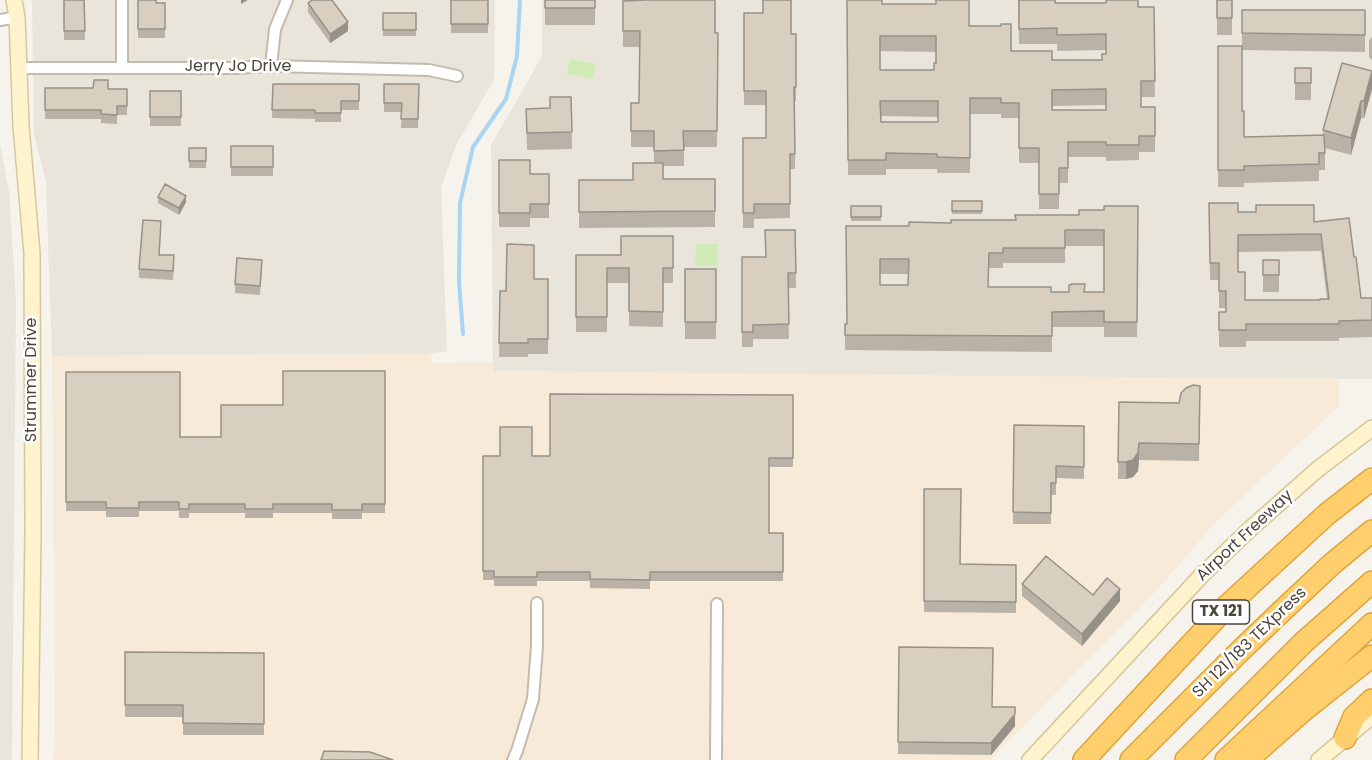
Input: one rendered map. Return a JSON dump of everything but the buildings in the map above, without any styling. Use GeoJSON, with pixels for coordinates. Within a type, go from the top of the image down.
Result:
{"type":"FeatureCollection","features":[{"type":"Feature","properties":{"kind":"highway","name":"TX 121"},"geometry":{"type":"LineString","coordinates":[[1084,760],[1227,606],[1326,514],[1372,479]]}},
{"type":"Feature","properties":{"kind":"highway","name":"SH 121/183 TEXpress"},"geometry":{"type":"LineString","coordinates":[[1131,760],[1276,616],[1332,564],[1372,531]]}},
{"type":"Feature","properties":{"kind":"highway"},"geometry":{"type":"LineString","coordinates":[[1186,760],[1304,642],[1372,582]]}},
{"type":"Feature","properties":{"kind":"highway"},"geometry":{"type":"LineString","coordinates":[[1226,760],[1372,624]]}},
{"type":"Feature","properties":{"kind":"highway"},"geometry":{"type":"LineString","coordinates":[[1247,760],[1305,709],[1372,656]]}},
{"type":"Feature","properties":{"kind":"highway"},"geometry":{"type":"LineString","coordinates":[[1345,738],[1354,717],[1372,700]]}},
{"type":"Feature","properties":{"kind":"main road","name":"Strummer Drive"},"geometry":{"type":"LineString","coordinates":[[14,0],[21,126],[32,253],[33,532],[30,760]]}},
{"type":"Feature","properties":{"kind":"main road","name":"Airport Freeway"},"geometry":{"type":"LineString","coordinates":[[1030,760],[1202,575],[1318,469],[1372,428]]}},
{"type":"Feature","properties":{"kind":"main road"},"geometry":{"type":"LineString","coordinates":[[1319,760],[1372,716]]}},
{"type":"Feature","properties":{"kind":"street"},"geometry":{"type":"LineString","coordinates":[[122,0],[122,68]]}},
{"type":"Feature","properties":{"kind":"street"},"geometry":{"type":"LineString","coordinates":[[271,66],[275,29],[287,0]]}},
{"type":"Feature","properties":{"kind":"street"},"geometry":{"type":"LineString","coordinates":[[0,20],[16,17]]}},
{"type":"Feature","properties":{"kind":"street","name":"Jerry Jo Drive"},"geometry":{"type":"LineString","coordinates":[[19,68],[271,66],[429,70],[457,76]]}},
{"type":"Feature","properties":{"kind":"street"},"geometry":{"type":"LineString","coordinates":[[513,760],[533,699],[537,603]]}},
{"type":"Feature","properties":{"kind":"street"},"geometry":{"type":"LineString","coordinates":[[716,760],[717,603]]}},
{"type":"Feature","properties":{"kind":"shaded area"},"geometry":{"type":"Polygon","coordinates":[[[32,0],[495,0],[494,80],[457,143],[441,187],[447,351],[431,354],[52,356],[46,182],[34,135],[32,0]]]}},
{"type":"Feature","properties":{"kind":"shaded area"},"geometry":{"type":"Polygon","coordinates":[[[542,0],[1372,0],[1372,379],[493,371],[491,145],[542,56],[542,0]]]}},
{"type":"Feature","properties":{"kind":"shaded area"},"geometry":{"type":"Polygon","coordinates":[[[0,144],[9,191],[16,300],[12,760],[0,760],[0,144]]]}},
{"type":"Feature","properties":{"kind":"shaded area"},"geometry":{"type":"Polygon","coordinates":[[[431,354],[431,363],[493,362],[494,371],[1339,379],[1339,406],[1216,522],[1156,591],[990,760],[53,760],[55,734],[52,356],[431,354]]]}},
{"type":"Feature","properties":{"kind":"green space"},"geometry":{"type":"Polygon","coordinates":[[[570,59],[596,64],[593,79],[567,74],[570,59]]]}},
{"type":"Feature","properties":{"kind":"green space"},"geometry":{"type":"Polygon","coordinates":[[[696,244],[718,244],[718,266],[695,266],[696,244]]]}},
{"type":"Feature","properties":{"kind":"waterway"},"geometry":{"type":"LineString","coordinates":[[463,334],[459,281],[460,203],[473,147],[506,99],[517,56],[520,0]]}}]}
